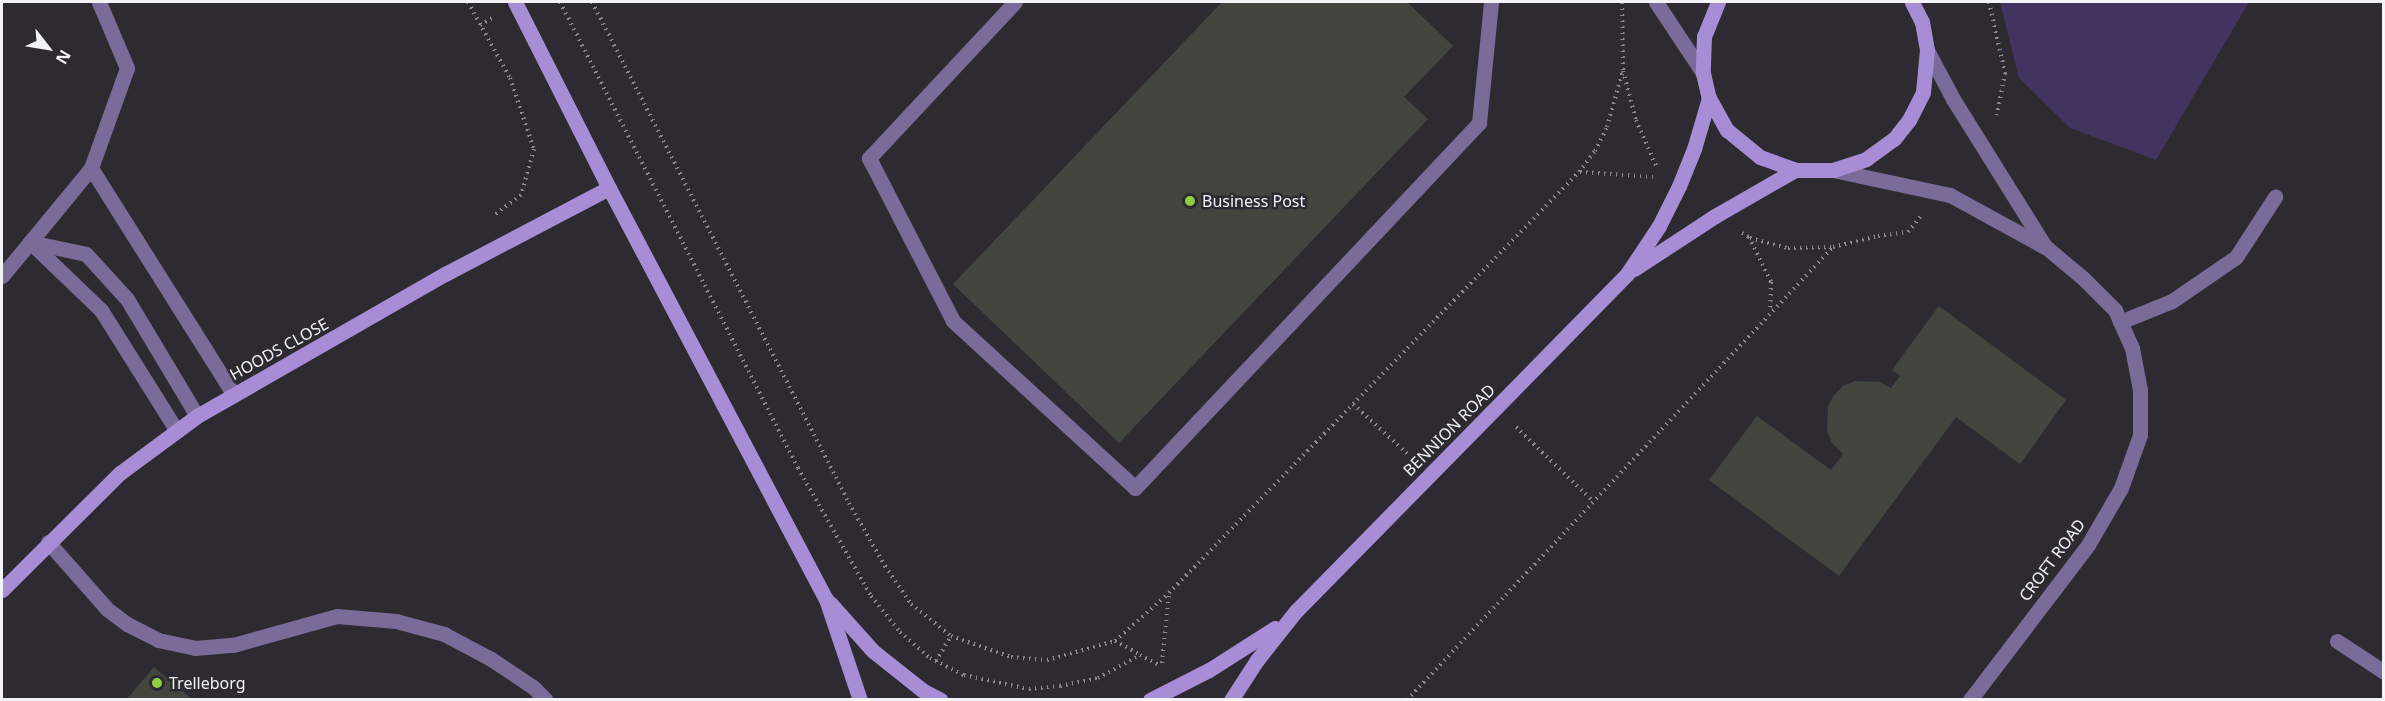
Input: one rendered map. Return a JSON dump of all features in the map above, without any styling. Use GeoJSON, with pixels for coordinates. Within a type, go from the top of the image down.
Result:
{"type":"FeatureCollection","features":[{"type":"Feature","properties":{"kind":"street"},"geometry":{"type":"LineString","coordinates":[[2,276],[91,168],[127,68],[99,2]]}},
{"type":"Feature","properties":{"kind":"street"},"geometry":{"type":"LineString","coordinates":[[514,2],[609,188],[826,599],[860,699]]}},
{"type":"Feature","properties":{"kind":"street"},"geometry":{"type":"LineString","coordinates":[[1015,2],[869,158],[953,321],[1135,488],[1479,123],[1491,2]]}},
{"type":"Feature","properties":{"kind":"street"},"geometry":{"type":"LineString","coordinates":[[1656,2],[1702,73],[1709,98],[1727,130],[1760,157],[1795,170],[1833,170],[1866,159],[1894,139],[1910,120],[1923,92],[1928,50],[1922,22],[1912,2]]}},
{"type":"Feature","properties":{"kind":"street"},"geometry":{"type":"LineString","coordinates":[[1702,73],[1704,36],[1718,2]]}},
{"type":"Feature","properties":{"kind":"street"},"geometry":{"type":"LineString","coordinates":[[1922,22],[1927,2]]}},
{"type":"Feature","properties":{"kind":"street","name":"CROFT ROAD"},"geometry":{"type":"LineString","coordinates":[[1928,50],[1953,99],[2047,248]]}},
{"type":"Feature","properties":{"kind":"street","name":"BENNION ROAD"},"geometry":{"type":"LineString","coordinates":[[1232,699],[1257,660],[1296,611],[1627,274],[1659,226],[1679,186],[1694,149],[1709,98]]}},
{"type":"Feature","properties":{"kind":"street"},"geometry":{"type":"LineString","coordinates":[[91,168],[234,395]]}},
{"type":"Feature","properties":{"kind":"street","name":"BENNION ROAD"},"geometry":{"type":"LineString","coordinates":[[1627,274],[1724,211],[1795,170]]}},
{"type":"Feature","properties":{"kind":"street","name":"CROFT ROAD"},"geometry":{"type":"LineString","coordinates":[[1833,170],[1950,195],[2047,248],[2092,286],[2115,310],[2132,348],[2140,390],[2140,435],[2121,488],[2088,545],[1970,699]]}},
{"type":"Feature","properties":{"kind":"street","name":"HOODS CLOSE"},"geometry":{"type":"LineString","coordinates":[[2,590],[120,473],[197,416],[445,274],[609,188]]}},
{"type":"Feature","properties":{"kind":"street"},"geometry":{"type":"LineString","coordinates":[[2121,322],[2172,301],[2236,257],[2275,197]]}},
{"type":"Feature","properties":{"kind":"street"},"geometry":{"type":"LineString","coordinates":[[30,242],[86,254],[127,299],[197,416]]}},
{"type":"Feature","properties":{"kind":"street"},"geometry":{"type":"LineString","coordinates":[[30,242],[101,310],[177,431]]}},
{"type":"Feature","properties":{"kind":"street"},"geometry":{"type":"LineString","coordinates":[[48,542],[107,609],[127,624],[158,640],[195,648],[233,645],[337,616],[396,621],[444,634],[491,659],[533,687],[546,699]]}},
{"type":"Feature","properties":{"kind":"street"},"geometry":{"type":"LineString","coordinates":[[826,599],[873,651],[922,690],[941,699]]}},
{"type":"Feature","properties":{"kind":"street","name":"BENNION ROAD"},"geometry":{"type":"LineString","coordinates":[[1150,699],[1209,670],[1258,641],[1296,611]]}},
{"type":"Feature","properties":{"kind":"street"},"geometry":{"type":"LineString","coordinates":[[2337,641],[2384,672]]}},
{"type":"Feature","properties":{"kind":"path"},"geometry":{"type":"LineString","coordinates":[[468,2],[510,78],[534,149],[521,195],[489,219]]}},
{"type":"Feature","properties":{"kind":"path"},"geometry":{"type":"LineString","coordinates":[[560,2],[798,468],[871,596],[900,632],[930,658],[964,675],[1029,689],[1060,686],[1098,678],[1140,655]]}},
{"type":"Feature","properties":{"kind":"path"},"geometry":{"type":"LineString","coordinates":[[592,2],[849,503],[885,566],[911,604],[951,636],[1011,657],[1047,660],[1115,641],[1169,593],[1579,172],[1595,151],[1607,127],[1623,70]]}},
{"type":"Feature","properties":{"kind":"path"},"geometry":{"type":"LineString","coordinates":[[1622,2],[1620,5],[1623,70],[1636,120],[1661,178]]}},
{"type":"Feature","properties":{"kind":"path"},"geometry":{"type":"LineString","coordinates":[[1984,148],[1996,136],[1996,114],[2005,73],[1989,2]]}},
{"type":"Feature","properties":{"kind":"path"},"geometry":{"type":"LineString","coordinates":[[1749,237],[1788,248],[1833,247],[1878,236],[1908,232],[1940,192]]}},
{"type":"Feature","properties":{"kind":"path"},"geometry":{"type":"LineString","coordinates":[[1407,699],[1833,247]]}},
{"type":"Feature","properties":{"kind":"path"},"geometry":{"type":"LineString","coordinates":[[1353,404],[1431,474]]}},
{"type":"Feature","properties":{"kind":"path"},"geometry":{"type":"LineString","coordinates":[[1497,408],[1593,501]]}},
{"type":"Feature","properties":{"kind":"path"},"geometry":{"type":"LineString","coordinates":[[1115,641],[1161,666],[1169,593]]}},
{"type":"Feature","properties":{"kind":"shaded area"},"geometry":{"type":"Polygon","coordinates":[[[2000,2],[2249,2],[2156,160],[2070,128],[2019,78],[2000,2]]]}},
{"type":"Feature","properties":{"kind":"building","name":"Business Post"},"geometry":{"type":"Polygon","coordinates":[[[1222,2],[1407,2],[1453,46],[1404,97],[1428,119],[1119,443],[953,284],[1222,2]]]}},
{"type":"Feature","properties":{"kind":"building"},"geometry":{"type":"Polygon","coordinates":[[[1939,306],[2066,400],[2020,464],[1956,417],[1839,576],[1709,480],[1757,416],[1831,470],[1843,454],[1832,443],[1827,431],[1828,406],[1834,395],[1843,386],[1855,381],[1880,382],[1891,388],[1900,376],[1892,370],[1939,306]]]}},
{"type":"Feature","properties":{"kind":"building","name":"Trelleborg"},"geometry":{"type":"Polygon","coordinates":[[[154,667],[193,700],[126,700],[154,667]]]}},
{"type":"Feature","properties":{"kind":"place","name":"Business Post"},"geometry":{"type":"Point","coordinates":[1190,201]}},
{"type":"Feature","properties":{"kind":"place","name":"Trelleborg"},"geometry":{"type":"Point","coordinates":[157,683]}}]}
